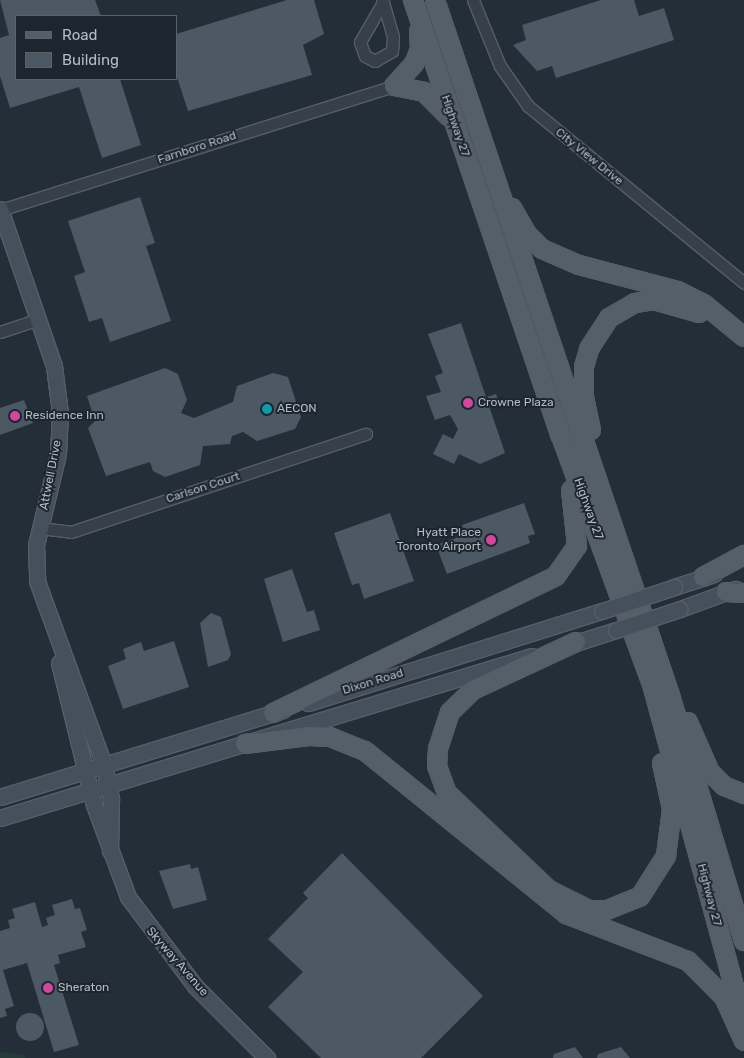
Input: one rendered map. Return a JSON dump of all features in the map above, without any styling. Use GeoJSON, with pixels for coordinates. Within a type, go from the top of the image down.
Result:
{"type":"FeatureCollection","features":[{"type":"Feature","properties":{"kind":"main road","name":"Highway 27"},"geometry":{"type":"LineString","coordinates":[[435,0],[482,148],[599,482],[670,694],[744,941]]}},
{"type":"Feature","properties":{"kind":"main road","name":"Highway 27"},"geometry":{"type":"LineString","coordinates":[[416,8],[561,436],[653,688],[744,1023]]}},
{"type":"Feature","properties":{"kind":"main road"},"geometry":{"type":"LineString","coordinates":[[394,86],[414,64],[420,49],[416,8]]}},
{"type":"Feature","properties":{"kind":"main road"},"geometry":{"type":"LineString","coordinates":[[394,86],[424,92],[454,123]]}},
{"type":"Feature","properties":{"kind":"main road"},"geometry":{"type":"LineString","coordinates":[[482,148],[527,234],[542,249],[579,265],[678,291],[705,305],[744,337]]}},
{"type":"Feature","properties":{"kind":"main road","name":"Attwell Drive"},"geometry":{"type":"LineString","coordinates":[[0,210],[54,366],[60,413],[58,454],[40,528],[35,564],[90,791]]}},
{"type":"Feature","properties":{"kind":"main road"},"geometry":{"type":"LineString","coordinates":[[599,482],[582,382],[588,349],[609,318],[636,303],[669,302],[696,311],[744,350]]}},
{"type":"Feature","properties":{"kind":"main road"},"geometry":{"type":"LineString","coordinates":[[273,713],[556,576],[567,567],[579,535],[561,436]]}},
{"type":"Feature","properties":{"kind":"main road"},"geometry":{"type":"LineString","coordinates":[[702,578],[744,555]]}},
{"type":"Feature","properties":{"kind":"main road","name":"Dixon Road"},"geometry":{"type":"LineString","coordinates":[[0,797],[602,611],[744,564]]}},
{"type":"Feature","properties":{"kind":"main road","name":"Dixon Road"},"geometry":{"type":"LineString","coordinates":[[0,818],[616,630],[744,586]]}},
{"type":"Feature","properties":{"kind":"main road"},"geometry":{"type":"LineString","coordinates":[[726,592],[744,593]]}},
{"type":"Feature","properties":{"kind":"main road","name":"Attwell Drive"},"geometry":{"type":"LineString","coordinates":[[51,626],[104,765],[108,785]]}},
{"type":"Feature","properties":{"kind":"main road"},"geometry":{"type":"LineString","coordinates":[[576,642],[473,690],[461,700],[442,727],[438,766],[455,802],[549,890],[589,910],[616,908],[640,897],[660,871],[669,844],[672,808],[654,726],[653,688]]}},
{"type":"Feature","properties":{"kind":"main road"},"geometry":{"type":"LineString","coordinates":[[670,694],[710,772],[724,786],[744,794]]}},
{"type":"Feature","properties":{"kind":"main road"},"geometry":{"type":"LineString","coordinates":[[245,744],[309,736],[330,738],[365,751],[566,914],[695,966],[724,997],[744,1041]]}},
{"type":"Feature","properties":{"kind":"main road","name":"Skyway Avenue"},"geometry":{"type":"LineString","coordinates":[[108,785],[110,851]]}},
{"type":"Feature","properties":{"kind":"main road","name":"Skyway Avenue"},"geometry":{"type":"LineString","coordinates":[[90,791],[110,851],[144,924],[196,986],[267,1058]]}},
{"type":"Feature","properties":{"kind":"main road"},"geometry":{"type":"LineString","coordinates":[[744,903],[744,930]]}},
{"type":"Feature","properties":{"kind":"street","name":"City View Drive"},"geometry":{"type":"LineString","coordinates":[[473,0],[502,70],[531,109],[744,283]]}},
{"type":"Feature","properties":{"kind":"street"},"geometry":{"type":"LineString","coordinates":[[382,1],[392,51],[375,61],[365,56],[360,42],[382,1]]}},
{"type":"Feature","properties":{"kind":"street","name":"Farnboro Road"},"geometry":{"type":"LineString","coordinates":[[0,210],[394,86]]}},
{"type":"Feature","properties":{"kind":"street"},"geometry":{"type":"LineString","coordinates":[[0,332],[38,319]]}},
{"type":"Feature","properties":{"kind":"street","name":"Carlson Court"},"geometry":{"type":"LineString","coordinates":[[40,528],[71,532],[366,434]]}},
{"type":"Feature","properties":{"kind":"green space"},"geometry":{"type":"Polygon","coordinates":[[[0,1052],[24,1055],[25,1058],[0,1058],[0,1052]]]}},
{"type":"Feature","properties":{"kind":"building"},"geometry":{"type":"Polygon","coordinates":[[[0,0],[95,0],[101,15],[15,15],[15,80],[120,80],[141,145],[102,158],[79,87],[10,108],[0,76],[0,38],[9,35],[0,0]]]}},
{"type":"Feature","properties":{"kind":"building"},"geometry":{"type":"Polygon","coordinates":[[[287,0],[314,0],[324,34],[303,45],[312,75],[188,111],[178,80],[178,33],[287,0]]]}},
{"type":"Feature","properties":{"kind":"building"},"geometry":{"type":"Polygon","coordinates":[[[601,0],[634,0],[639,16],[664,8],[674,40],[556,78],[552,66],[537,71],[513,45],[526,40],[522,25],[601,0]]]}},
{"type":"Feature","properties":{"kind":"building"},"geometry":{"type":"Polygon","coordinates":[[[140,197],[155,243],[146,246],[171,321],[110,342],[102,318],[89,322],[74,276],[85,272],[68,221],[140,197]]]}},
{"type":"Feature","properties":{"kind":"building","name":"Crowne Plaza"},"geometry":{"type":"Polygon","coordinates":[[[461,323],[505,453],[480,464],[459,454],[454,464],[433,454],[443,434],[453,439],[458,429],[450,415],[435,420],[426,396],[441,392],[435,376],[443,373],[428,334],[461,323]]]}},
{"type":"Feature","properties":{"kind":"building"},"geometry":{"type":"Polygon","coordinates":[[[165,368],[178,374],[187,400],[181,413],[194,418],[233,402],[237,386],[273,373],[288,377],[301,417],[295,429],[257,441],[243,432],[232,436],[230,444],[203,446],[200,465],[165,477],[153,471],[150,462],[106,476],[88,428],[95,421],[87,396],[165,368]]]}},
{"type":"Feature","properties":{"kind":"building"},"geometry":{"type":"Polygon","coordinates":[[[496,394],[499,403],[490,405],[487,397],[496,394]]]}},
{"type":"Feature","properties":{"kind":"building","name":"Residence Inn"},"geometry":{"type":"Polygon","coordinates":[[[24,400],[33,423],[0,435],[0,408],[24,400]]]}},
{"type":"Feature","properties":{"kind":"building","name":"Hyatt Place Toronto Airport"},"geometry":{"type":"Polygon","coordinates":[[[524,503],[535,534],[528,536],[530,543],[447,574],[436,545],[465,535],[462,525],[524,503]]]}},
{"type":"Feature","properties":{"kind":"building"},"geometry":{"type":"Polygon","coordinates":[[[390,513],[414,581],[364,599],[359,583],[352,585],[334,533],[390,513]]]}},
{"type":"Feature","properties":{"kind":"building"},"geometry":{"type":"Polygon","coordinates":[[[292,569],[307,612],[314,610],[320,630],[283,642],[264,579],[292,569]]]}},
{"type":"Feature","properties":{"kind":"building"},"geometry":{"type":"Polygon","coordinates":[[[211,613],[221,617],[231,654],[228,660],[208,667],[200,623],[211,613]]]}},
{"type":"Feature","properties":{"kind":"building"},"geometry":{"type":"Polygon","coordinates":[[[174,641],[189,687],[123,709],[108,666],[126,659],[123,649],[141,642],[144,651],[174,641]]]}},
{"type":"Feature","properties":{"kind":"building"},"geometry":{"type":"Polygon","coordinates":[[[342,853],[483,996],[421,1058],[321,1058],[268,1007],[303,972],[268,939],[308,898],[303,893],[342,853]]]}},
{"type":"Feature","properties":{"kind":"building"},"geometry":{"type":"Polygon","coordinates":[[[190,864],[191,869],[198,867],[207,900],[173,909],[159,871],[190,864]]]}},
{"type":"Feature","properties":{"kind":"building","name":"Sheraton"},"geometry":{"type":"Polygon","coordinates":[[[72,899],[75,909],[80,908],[87,930],[81,932],[86,947],[58,955],[60,963],[54,965],[79,1045],[54,1052],[27,963],[3,970],[14,1006],[5,1009],[7,1016],[0,1018],[0,931],[10,928],[8,920],[15,918],[12,909],[35,902],[42,927],[48,925],[46,918],[55,915],[52,905],[72,899]]]}},
{"type":"Feature","properties":{"kind":"building"},"geometry":{"type":"Polygon","coordinates":[[[30,1013],[40,1017],[44,1027],[40,1037],[30,1041],[20,1037],[16,1027],[20,1017],[30,1013]]]}},
{"type":"Feature","properties":{"kind":"building"},"geometry":{"type":"Polygon","coordinates":[[[575,1047],[583,1058],[553,1058],[554,1054],[575,1047]]]}},
{"type":"Feature","properties":{"kind":"building"},"geometry":{"type":"Polygon","coordinates":[[[621,1047],[630,1058],[597,1058],[598,1054],[621,1047]]]}},
{"type":"Feature","properties":{"kind":"place","name":"Crowne Plaza"},"geometry":{"type":"Point","coordinates":[468,403]}},
{"type":"Feature","properties":{"kind":"place","name":"AECON"},"geometry":{"type":"Point","coordinates":[267,409]}},
{"type":"Feature","properties":{"kind":"place","name":"Residence Inn"},"geometry":{"type":"Point","coordinates":[15,416]}},
{"type":"Feature","properties":{"kind":"place","name":"Hyatt Place Toronto Airport"},"geometry":{"type":"Point","coordinates":[491,540]}},
{"type":"Feature","properties":{"kind":"place","name":"Sheraton"},"geometry":{"type":"Point","coordinates":[48,988]}}]}
